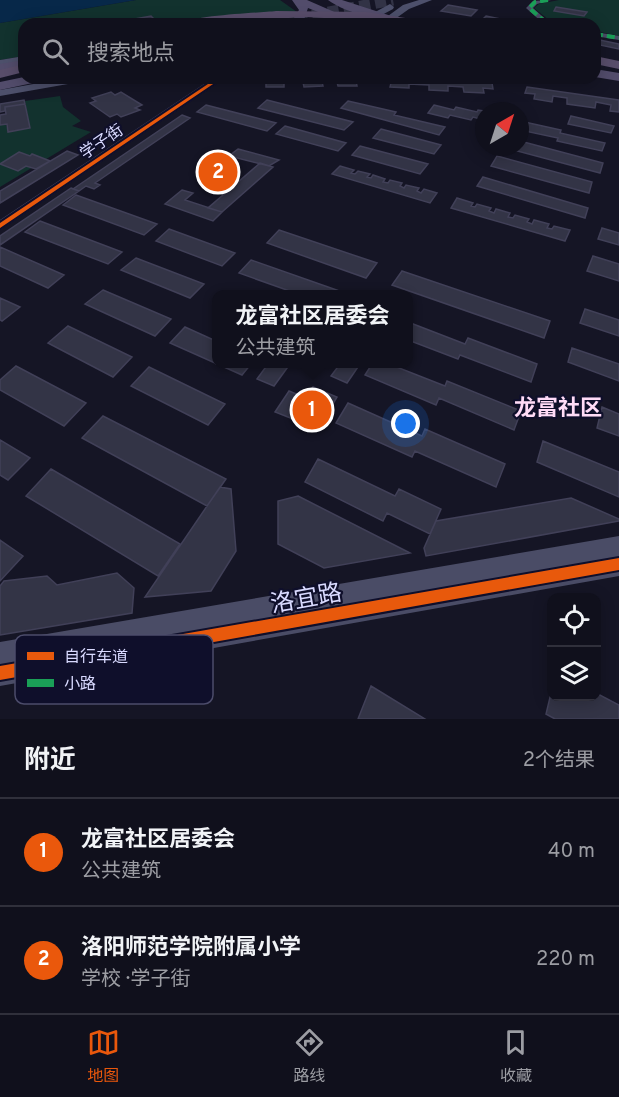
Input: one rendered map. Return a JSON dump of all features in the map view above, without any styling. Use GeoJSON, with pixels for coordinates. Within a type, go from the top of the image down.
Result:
{"type":"FeatureCollection","features":[{"type":"Feature","properties":{"kind":"highway"},"geometry":{"type":"LineString","coordinates":[[310,0],[373,18]]}},
{"type":"Feature","properties":{"kind":"highway"},"geometry":{"type":"LineString","coordinates":[[321,0],[348,12],[372,18]]}},
{"type":"Feature","properties":{"kind":"highway"},"geometry":{"type":"LineString","coordinates":[[224,18],[312,13],[384,18]]}},
{"type":"Feature","properties":{"kind":"highway"},"geometry":{"type":"LineString","coordinates":[[601,64],[618,72]]}},
{"type":"Feature","properties":{"kind":"highway"},"geometry":{"type":"LineString","coordinates":[[0,74],[18,68]]}},
{"type":"Feature","properties":{"kind":"highway"},"geometry":{"type":"LineString","coordinates":[[601,72],[618,72]]}},
{"type":"Feature","properties":{"kind":"highway"},"geometry":{"type":"LineString","coordinates":[[0,80],[18,78]]}},
{"type":"Feature","properties":{"kind":"main road"},"geometry":{"type":"LineString","coordinates":[[298,0],[341,18]]}},
{"type":"Feature","properties":{"kind":"main road"},"geometry":{"type":"LineString","coordinates":[[298,0],[304,10],[301,18]]}},
{"type":"Feature","properties":{"kind":"main road"},"geometry":{"type":"LineString","coordinates":[[333,0],[377,18]]}},
{"type":"Feature","properties":{"kind":"main road"},"geometry":{"type":"LineString","coordinates":[[387,18],[402,4],[428,0]]}},
{"type":"Feature","properties":{"kind":"main road"},"geometry":{"type":"LineString","coordinates":[[387,18],[402,4]]}},
{"type":"Feature","properties":{"kind":"main road"},"geometry":{"type":"LineString","coordinates":[[402,4],[418,18]]}},
{"type":"Feature","properties":{"kind":"main road"},"geometry":{"type":"LineString","coordinates":[[0,63],[18,59]]}},
{"type":"Feature","properties":{"kind":"main road"},"geometry":{"type":"LineString","coordinates":[[0,68],[18,66]]}},
{"type":"Feature","properties":{"kind":"main road"},"geometry":{"type":"LineString","coordinates":[[0,86],[18,82]]}},
{"type":"Feature","properties":{"kind":"main road"},"geometry":{"type":"LineString","coordinates":[[0,93],[51,84]]}},
{"type":"Feature","properties":{"kind":"street"},"geometry":{"type":"LineString","coordinates":[[541,18],[529,8],[535,2],[548,0]]}},
{"type":"Feature","properties":{"kind":"street"},"geometry":{"type":"LineString","coordinates":[[601,35],[619,38]]}},
{"type":"Feature","properties":{"kind":"street","name":"学子街"},"geometry":{"type":"LineString","coordinates":[[0,224],[210,84]]}},
{"type":"Feature","properties":{"kind":"street","name":"洛宜路"},"geometry":{"type":"LineString","coordinates":[[116,635],[619,548]]}},
{"type":"Feature","properties":{"kind":"street","name":"洛宜路"},"geometry":{"type":"LineString","coordinates":[[213,635],[619,564]]}},
{"type":"Feature","properties":{"kind":"street","name":"洛宜路"},"geometry":{"type":"LineString","coordinates":[[0,655],[15,652]]}},
{"type":"Feature","properties":{"kind":"street","name":"洛宜路"},"geometry":{"type":"LineString","coordinates":[[0,673],[15,670]]}},
{"type":"Feature","properties":{"kind":"green space"},"geometry":{"type":"Polygon","coordinates":[[[136,0],[280,0],[297,12],[293,18],[30,18],[136,0]]]}},
{"type":"Feature","properties":{"kind":"green space"},"geometry":{"type":"Polygon","coordinates":[[[559,0],[619,0],[619,36],[601,32],[601,18],[546,18],[534,8],[539,4],[559,0]]]}},
{"type":"Feature","properties":{"kind":"green space"},"geometry":{"type":"Polygon","coordinates":[[[18,20],[18,57],[0,60],[0,23],[18,20]]]}},
{"type":"Feature","properties":{"kind":"green space"},"geometry":{"type":"Polygon","coordinates":[[[60,96],[63,107],[81,121],[72,126],[91,132],[0,187],[0,125],[6,124],[8,132],[30,128],[25,101],[60,96]]]}},
{"type":"Feature","properties":{"kind":"water"},"geometry":{"type":"Polygon","coordinates":[[[0,0],[136,0],[18,18],[18,20],[0,23],[0,0]]]}},
{"type":"Feature","properties":{"kind":"building"},"geometry":{"type":"Polygon","coordinates":[[[448,5],[477,10],[471,16],[441,11],[448,5]]]}},
{"type":"Feature","properties":{"kind":"building"},"geometry":{"type":"Polygon","coordinates":[[[556,7],[587,12],[584,16],[554,11],[556,7]]]}},
{"type":"Feature","properties":{"kind":"building"},"geometry":{"type":"Polygon","coordinates":[[[601,40],[619,44],[619,49],[601,45],[601,40]]]}},
{"type":"Feature","properties":{"kind":"building"},"geometry":{"type":"Polygon","coordinates":[[[266,84],[284,84],[284,87],[266,87],[266,84]]]}},
{"type":"Feature","properties":{"kind":"building"},"geometry":{"type":"Polygon","coordinates":[[[303,84],[322,84],[323,86],[304,87],[303,84]]]}},
{"type":"Feature","properties":{"kind":"building"},"geometry":{"type":"Polygon","coordinates":[[[338,84],[357,84],[357,86],[338,86],[338,84]]]}},
{"type":"Feature","properties":{"kind":"building"},"geometry":{"type":"Polygon","coordinates":[[[391,84],[409,84],[409,88],[390,87],[391,84]]]}},
{"type":"Feature","properties":{"kind":"building"},"geometry":{"type":"Polygon","coordinates":[[[409,84],[492,84],[493,89],[483,88],[484,93],[464,92],[463,87],[448,86],[448,91],[429,90],[429,85],[409,84]]]}},
{"type":"Feature","properties":{"kind":"building"},"geometry":{"type":"Polygon","coordinates":[[[527,87],[619,100],[619,112],[610,111],[611,105],[596,102],[595,108],[567,104],[567,98],[553,96],[552,102],[534,99],[535,94],[525,93],[527,87]]]}},
{"type":"Feature","properties":{"kind":"building"},"geometry":{"type":"Polygon","coordinates":[[[111,92],[115,95],[121,92],[142,105],[135,108],[140,110],[121,117],[117,114],[110,117],[90,103],[96,101],[92,98],[111,92]]]}},
{"type":"Feature","properties":{"kind":"building"},"geometry":{"type":"Polygon","coordinates":[[[24,100],[25,104],[5,107],[5,111],[0,112],[0,104],[24,100]]]}},
{"type":"Feature","properties":{"kind":"building"},"geometry":{"type":"Polygon","coordinates":[[[267,100],[353,122],[344,130],[258,108],[267,100]]]}},
{"type":"Feature","properties":{"kind":"building"},"geometry":{"type":"Polygon","coordinates":[[[348,101],[396,112],[394,115],[445,127],[439,135],[341,108],[348,101]]]}},
{"type":"Feature","properties":{"kind":"building"},"geometry":{"type":"Polygon","coordinates":[[[25,104],[30,128],[8,132],[7,124],[0,125],[0,115],[6,114],[5,107],[25,104]]]}},
{"type":"Feature","properties":{"kind":"building"},"geometry":{"type":"Polygon","coordinates":[[[206,105],[276,123],[267,131],[197,112],[206,105]]]}},
{"type":"Feature","properties":{"kind":"building"},"geometry":{"type":"Polygon","coordinates":[[[434,105],[454,110],[456,107],[475,112],[475,118],[471,120],[450,115],[448,118],[428,113],[434,105]]]}},
{"type":"Feature","properties":{"kind":"building"},"geometry":{"type":"Polygon","coordinates":[[[182,115],[190,118],[95,183],[100,185],[94,189],[86,186],[79,191],[73,189],[182,115]]]}},
{"type":"Feature","properties":{"kind":"building"},"geometry":{"type":"Polygon","coordinates":[[[571,116],[614,126],[611,133],[568,124],[571,116]]]}},
{"type":"Feature","properties":{"kind":"building"},"geometry":{"type":"Polygon","coordinates":[[[529,123],[605,143],[602,151],[557,141],[558,138],[529,132],[529,123]]]}},
{"type":"Feature","properties":{"kind":"building"},"geometry":{"type":"Polygon","coordinates":[[[285,126],[346,143],[338,151],[276,134],[285,126]]]}},
{"type":"Feature","properties":{"kind":"building"},"geometry":{"type":"Polygon","coordinates":[[[381,129],[441,145],[434,154],[373,138],[381,129]]]}},
{"type":"Feature","properties":{"kind":"building"},"geometry":{"type":"Polygon","coordinates":[[[529,143],[603,163],[600,173],[529,154],[529,143]]]}},
{"type":"Feature","properties":{"kind":"building"},"geometry":{"type":"Polygon","coordinates":[[[360,146],[428,164],[420,174],[352,155],[360,146]]]}},
{"type":"Feature","properties":{"kind":"building"},"geometry":{"type":"Polygon","coordinates":[[[238,149],[279,160],[269,166],[229,156],[238,149]]]}},
{"type":"Feature","properties":{"kind":"building"},"geometry":{"type":"Polygon","coordinates":[[[67,151],[78,155],[0,203],[0,191],[67,151]]]}},
{"type":"Feature","properties":{"kind":"building"},"geometry":{"type":"Polygon","coordinates":[[[19,152],[50,161],[36,169],[26,166],[18,171],[0,164],[19,152]]]}},
{"type":"Feature","properties":{"kind":"building"},"geometry":{"type":"Polygon","coordinates":[[[497,156],[592,182],[589,193],[491,166],[497,156]]]}},
{"type":"Feature","properties":{"kind":"building"},"geometry":{"type":"Polygon","coordinates":[[[260,163],[273,167],[222,212],[208,208],[260,163]]]}},
{"type":"Feature","properties":{"kind":"building"},"geometry":{"type":"Polygon","coordinates":[[[340,166],[354,170],[351,173],[355,174],[358,171],[370,174],[367,177],[371,178],[373,175],[385,179],[383,182],[388,183],[390,180],[402,183],[400,186],[404,188],[406,185],[419,188],[417,191],[421,193],[424,189],[437,193],[430,203],[332,174],[340,166]]]}},
{"type":"Feature","properties":{"kind":"building"},"geometry":{"type":"Polygon","coordinates":[[[483,177],[588,208],[585,218],[477,186],[483,177]]]}},
{"type":"Feature","properties":{"kind":"building"},"geometry":{"type":"Polygon","coordinates":[[[71,188],[79,191],[0,245],[0,236],[71,188]]]}},
{"type":"Feature","properties":{"kind":"building"},"geometry":{"type":"Polygon","coordinates":[[[182,190],[193,193],[185,200],[222,212],[213,221],[165,204],[182,190]]]}},
{"type":"Feature","properties":{"kind":"building"},"geometry":{"type":"Polygon","coordinates":[[[76,195],[157,224],[144,235],[63,205],[76,195]]]}},
{"type":"Feature","properties":{"kind":"building"},"geometry":{"type":"Polygon","coordinates":[[[457,198],[473,203],[471,206],[475,207],[477,204],[491,208],[489,211],[494,213],[496,209],[510,213],[508,217],[513,218],[515,215],[529,219],[527,222],[532,224],[534,220],[549,224],[547,228],[552,229],[554,226],[570,230],[565,241],[451,208],[457,198]]]}},
{"type":"Feature","properties":{"kind":"building"},"geometry":{"type":"Polygon","coordinates":[[[40,221],[122,252],[108,264],[25,232],[40,221]]]}},
{"type":"Feature","properties":{"kind":"building"},"geometry":{"type":"Polygon","coordinates":[[[602,228],[619,233],[619,245],[598,239],[602,228]]]}},
{"type":"Feature","properties":{"kind":"building"},"geometry":{"type":"Polygon","coordinates":[[[169,229],[235,253],[222,266],[156,241],[169,229]]]}},
{"type":"Feature","properties":{"kind":"building"},"geometry":{"type":"Polygon","coordinates":[[[279,230],[377,263],[366,278],[267,243],[279,230]]]}},
{"type":"Feature","properties":{"kind":"building"},"geometry":{"type":"Polygon","coordinates":[[[0,247],[64,275],[48,288],[0,266],[0,247]]]}},
{"type":"Feature","properties":{"kind":"building"},"geometry":{"type":"Polygon","coordinates":[[[593,256],[619,264],[619,281],[587,271],[593,256]]]}},
{"type":"Feature","properties":{"kind":"building"},"geometry":{"type":"Polygon","coordinates":[[[136,258],[204,284],[190,298],[121,270],[136,258]]]}},
{"type":"Feature","properties":{"kind":"building"},"geometry":{"type":"Polygon","coordinates":[[[251,260],[337,290],[287,290],[239,273],[251,260]]]}},
{"type":"Feature","properties":{"kind":"building"},"geometry":{"type":"Polygon","coordinates":[[[402,271],[550,321],[544,338],[413,292],[413,290],[392,285],[402,271]]]}},
{"type":"Feature","properties":{"kind":"building"},"geometry":{"type":"Polygon","coordinates":[[[103,290],[171,319],[155,336],[85,304],[103,290]]]}},
{"type":"Feature","properties":{"kind":"building"},"geometry":{"type":"Polygon","coordinates":[[[0,298],[20,307],[2,321],[0,320],[0,298]]]}},
{"type":"Feature","properties":{"kind":"building"},"geometry":{"type":"Polygon","coordinates":[[[585,309],[619,320],[619,336],[580,323],[585,309]]]}},
{"type":"Feature","properties":{"kind":"building"},"geometry":{"type":"Polygon","coordinates":[[[413,324],[465,344],[468,338],[537,364],[531,382],[460,355],[458,359],[413,342],[413,324]]]}},
{"type":"Feature","properties":{"kind":"building"},"geometry":{"type":"Polygon","coordinates":[[[68,326],[132,357],[113,377],[48,343],[68,326]]]}},
{"type":"Feature","properties":{"kind":"building"},"geometry":{"type":"Polygon","coordinates":[[[185,327],[212,339],[212,361],[170,343],[185,327]]]}},
{"type":"Feature","properties":{"kind":"building"},"geometry":{"type":"Polygon","coordinates":[[[572,348],[619,364],[619,381],[568,362],[572,348]]]}},
{"type":"Feature","properties":{"kind":"building"},"geometry":{"type":"Polygon","coordinates":[[[16,366],[86,403],[64,426],[0,390],[0,380],[16,366]]]}},
{"type":"Feature","properties":{"kind":"building"},"geometry":{"type":"Polygon","coordinates":[[[149,367],[225,404],[208,425],[131,386],[149,367]]]}},
{"type":"Feature","properties":{"kind":"building"},"geometry":{"type":"Polygon","coordinates":[[[226,368],[248,368],[242,375],[226,368]]]}},
{"type":"Feature","properties":{"kind":"building"},"geometry":{"type":"Polygon","coordinates":[[[265,368],[287,368],[274,386],[257,379],[265,368]]]}},
{"type":"Feature","properties":{"kind":"building"},"geometry":{"type":"Polygon","coordinates":[[[337,368],[357,368],[347,383],[331,376],[337,368]]]}},
{"type":"Feature","properties":{"kind":"building"},"geometry":{"type":"Polygon","coordinates":[[[369,368],[399,368],[445,386],[447,381],[521,411],[514,430],[439,398],[436,405],[365,375],[369,368]]]}},
{"type":"Feature","properties":{"kind":"building"},"geometry":{"type":"Polygon","coordinates":[[[313,387],[337,397],[321,424],[296,414],[293,419],[275,412],[289,391],[306,398],[313,387]]]}},
{"type":"Feature","properties":{"kind":"building"},"geometry":{"type":"Polygon","coordinates":[[[348,403],[422,436],[425,429],[505,464],[496,487],[415,451],[412,457],[336,423],[348,403]]]}},
{"type":"Feature","properties":{"kind":"building"},"geometry":{"type":"Polygon","coordinates":[[[602,407],[619,414],[619,436],[597,428],[602,407]]]}},
{"type":"Feature","properties":{"kind":"building"},"geometry":{"type":"Polygon","coordinates":[[[103,416],[226,479],[207,506],[82,438],[103,416]]]}},
{"type":"Feature","properties":{"kind":"building"},"geometry":{"type":"Polygon","coordinates":[[[0,440],[30,458],[8,480],[0,475],[0,440]]]}},
{"type":"Feature","properties":{"kind":"building"},"geometry":{"type":"Polygon","coordinates":[[[543,441],[619,472],[619,497],[537,462],[543,441]]]}},
{"type":"Feature","properties":{"kind":"building"},"geometry":{"type":"Polygon","coordinates":[[[318,459],[395,496],[399,489],[441,509],[430,534],[387,513],[383,521],[305,482],[318,459]]]}},
{"type":"Feature","properties":{"kind":"building"},"geometry":{"type":"Polygon","coordinates":[[[51,469],[180,544],[158,576],[26,496],[51,469]]]}},
{"type":"Feature","properties":{"kind":"building"},"geometry":{"type":"Polygon","coordinates":[[[220,487],[231,489],[236,551],[211,591],[145,597],[220,487]]]}},
{"type":"Feature","properties":{"kind":"building"},"geometry":{"type":"Polygon","coordinates":[[[298,496],[410,553],[324,568],[278,544],[278,501],[298,496]]]}},
{"type":"Feature","properties":{"kind":"building"},"geometry":{"type":"Polygon","coordinates":[[[571,498],[619,519],[619,521],[426,556],[424,548],[436,521],[571,498]]]}},
{"type":"Feature","properties":{"kind":"building"},"geometry":{"type":"Polygon","coordinates":[[[0,540],[23,556],[0,581],[0,540]]]}},
{"type":"Feature","properties":{"kind":"building"},"geometry":{"type":"Polygon","coordinates":[[[117,573],[134,588],[132,613],[0,635],[0,586],[4,581],[47,576],[57,585],[117,573]]]}},
{"type":"Feature","properties":{"kind":"building"},"geometry":{"type":"Polygon","coordinates":[[[371,686],[425,719],[358,719],[371,686]]]}},
{"type":"Feature","properties":{"kind":"building"},"geometry":{"type":"Polygon","coordinates":[[[601,696],[619,705],[619,719],[555,719],[546,714],[549,701],[601,701],[601,696]]]}},
{"type":"Feature","properties":{"kind":"tunnel"},"geometry":{"type":"LineString","coordinates":[[297,18],[393,0]]}},
{"type":"Feature","properties":{"kind":"marked path"},"geometry":{"type":"LineString","coordinates":[[541,18],[529,8],[535,2],[548,0]]}},
{"type":"Feature","properties":{"kind":"marked path"},"geometry":{"type":"LineString","coordinates":[[601,35],[619,38]]}},
{"type":"Feature","properties":{"kind":"cycle path"},"geometry":{"type":"LineString","coordinates":[[0,226],[211,84]]}},
{"type":"Feature","properties":{"kind":"cycle path"},"geometry":{"type":"LineString","coordinates":[[213,635],[619,564]]}},
{"type":"Feature","properties":{"kind":"cycle path"},"geometry":{"type":"LineString","coordinates":[[0,673],[15,670]]}},
{"type":"Feature","properties":{"kind":"place","name":"洛阳师范学院附属小学"},"geometry":{"type":"Point","coordinates":[218,172]}},
{"type":"Feature","properties":{"kind":"place","name":"龙富社区居委会"},"geometry":{"type":"Point","coordinates":[312,410]}},
{"type":"Feature","properties":{"kind":"district","name":"龙富社区"},"geometry":{"type":"Point","coordinates":[558,407]}}]}
